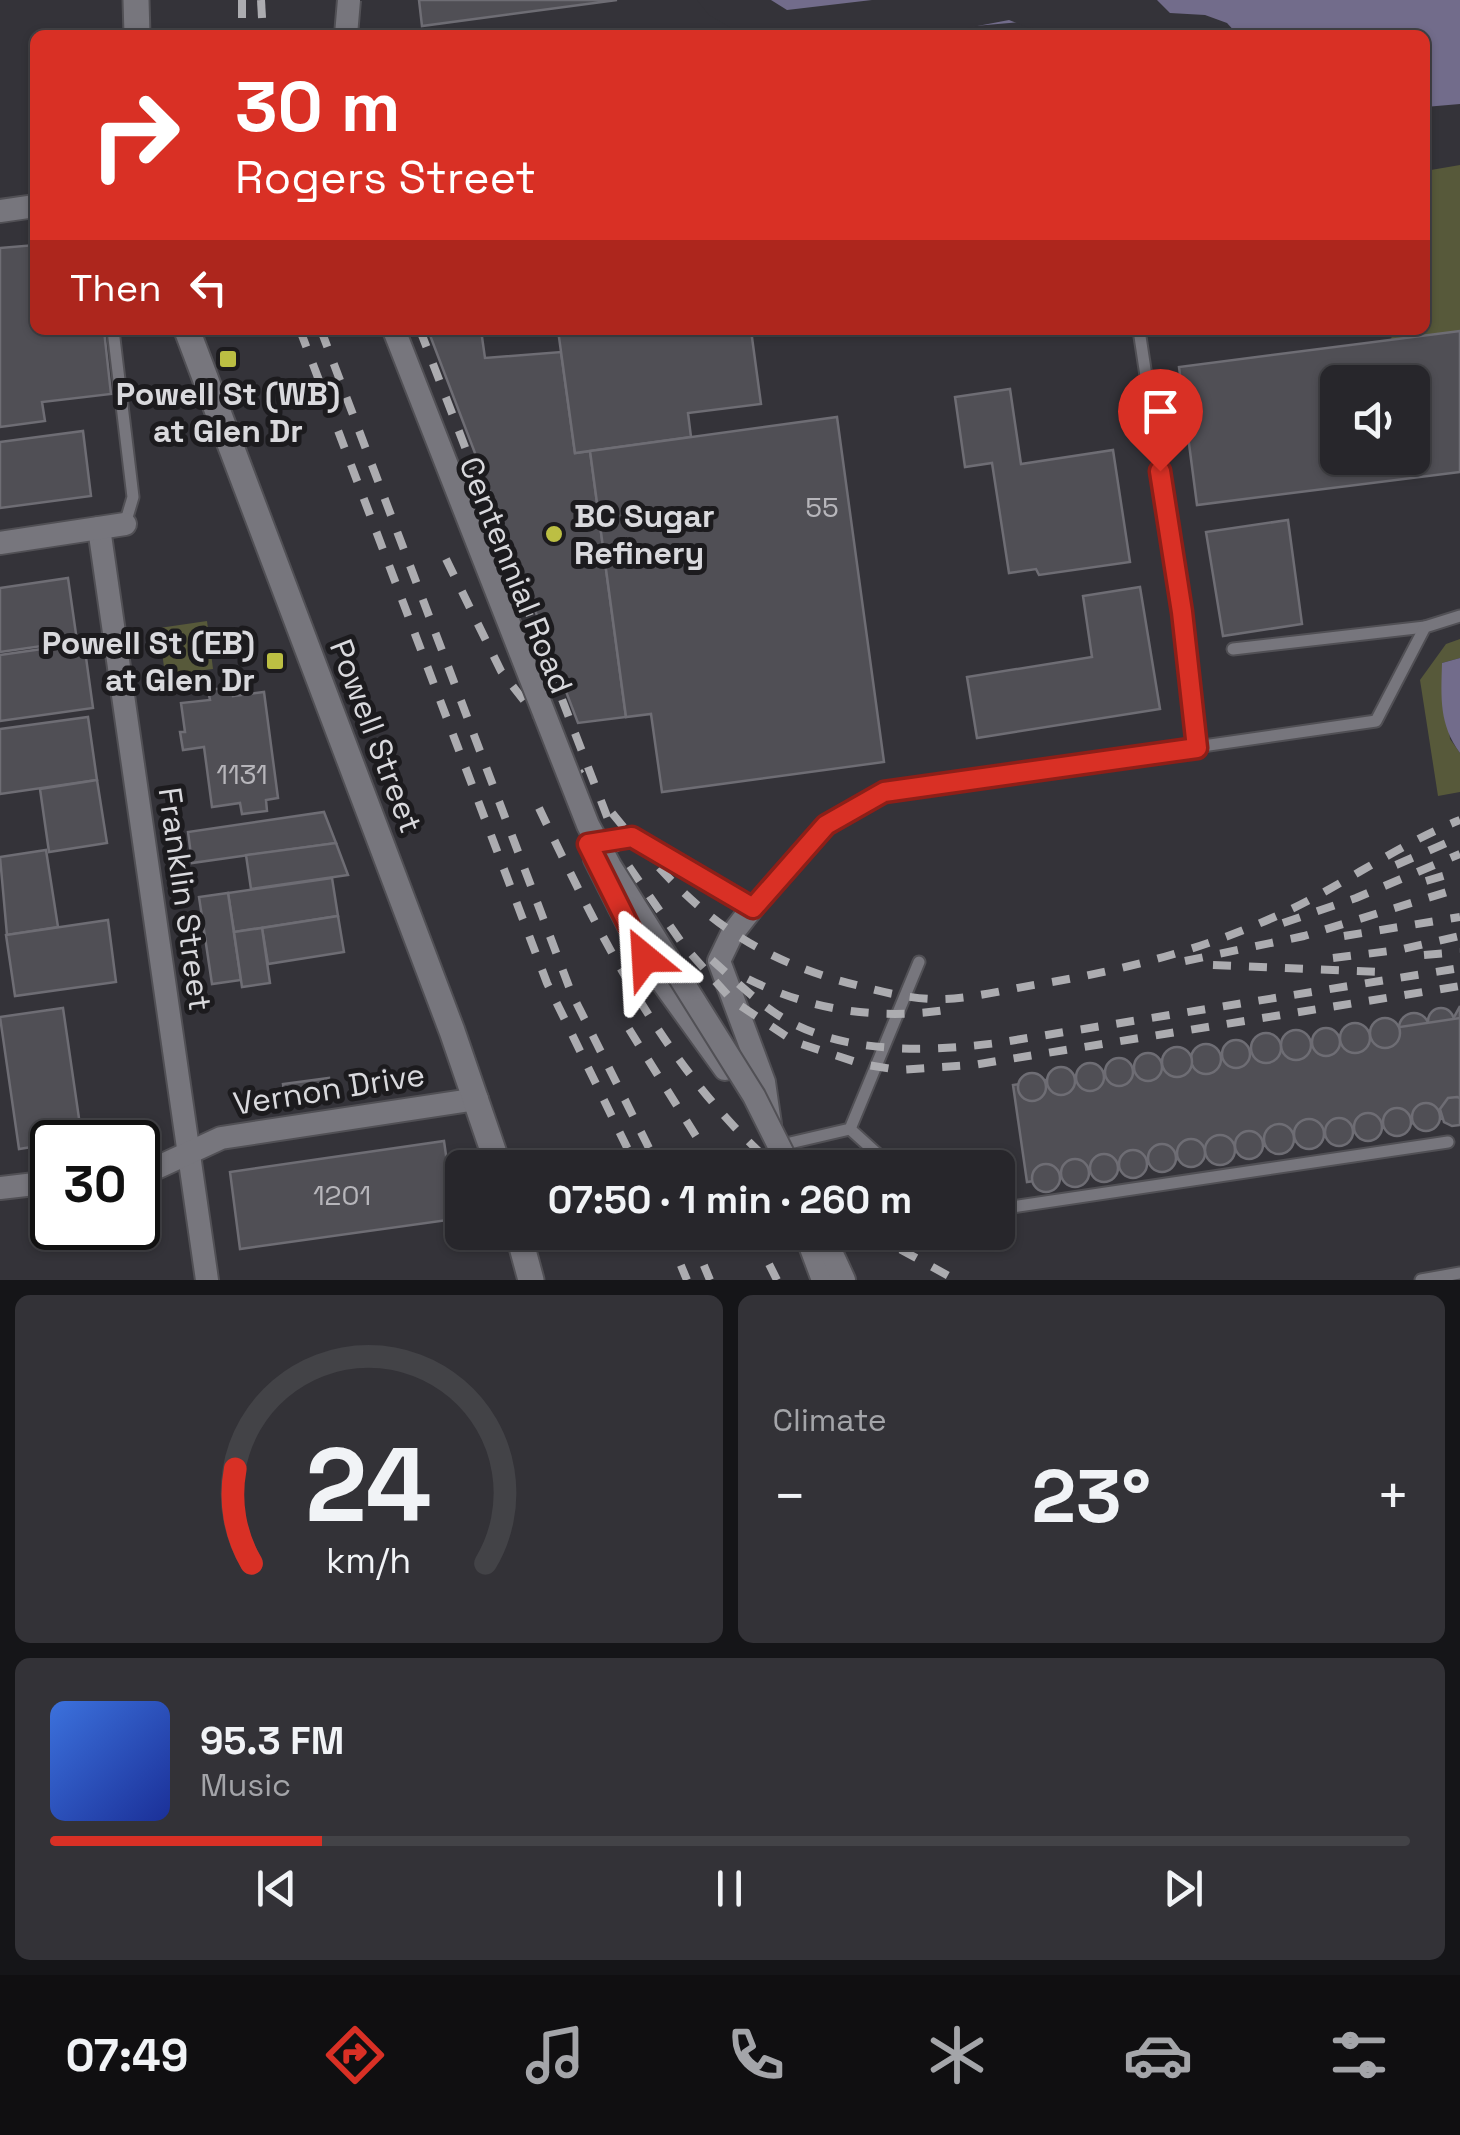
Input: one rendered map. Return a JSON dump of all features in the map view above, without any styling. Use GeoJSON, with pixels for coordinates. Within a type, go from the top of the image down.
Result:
{"type":"FeatureCollection","features":[{"type":"Feature","properties":{"kind":"main road","name":"Powell Street"},"geometry":{"type":"LineString","coordinates":[[189,335],[494,1150]]}},
{"type":"Feature","properties":{"kind":"main road"},"geometry":{"type":"LineString","coordinates":[[523,1250],[531,1280]]}},
{"type":"Feature","properties":{"kind":"street"},"geometry":{"type":"LineString","coordinates":[[345,30],[351,0]]}},
{"type":"Feature","properties":{"kind":"street"},"geometry":{"type":"LineString","coordinates":[[0,210],[30,207]]}},
{"type":"Feature","properties":{"kind":"street"},"geometry":{"type":"LineString","coordinates":[[393,335],[588,825],[754,1096],[781,1150]]}},
{"type":"Feature","properties":{"kind":"street","name":"Centennial Road"},"geometry":{"type":"LineString","coordinates":[[393,335],[464,536],[588,844],[645,958],[714,1052],[773,1150]]}},
{"type":"Feature","properties":{"kind":"street"},"geometry":{"type":"LineString","coordinates":[[0,543],[125,524]]}},
{"type":"Feature","properties":{"kind":"street","name":"Franklin Street"},"geometry":{"type":"LineString","coordinates":[[99,528],[206,1280]]}},
{"type":"Feature","properties":{"kind":"street"},"geometry":{"type":"LineString","coordinates":[[753,908],[732,934],[719,962],[764,1082],[776,1150]]}},
{"type":"Feature","properties":{"kind":"street","name":"Vernon Drive"},"geometry":{"type":"LineString","coordinates":[[160,1166],[221,1138],[477,1099]]}},
{"type":"Feature","properties":{"kind":"street"},"geometry":{"type":"LineString","coordinates":[[0,1188],[30,1185]]}},
{"type":"Feature","properties":{"kind":"street"},"geometry":{"type":"LineString","coordinates":[[811,1250],[822,1280]]}},
{"type":"Feature","properties":{"kind":"street"},"geometry":{"type":"LineString","coordinates":[[830,1250],[844,1280]]}},
{"type":"Feature","properties":{"kind":"lane"},"geometry":{"type":"LineString","coordinates":[[114,335],[133,496],[125,524]]}},
{"type":"Feature","properties":{"kind":"lane"},"geometry":{"type":"LineString","coordinates":[[1140,335],[1182,612],[1197,748]]}},
{"type":"Feature","properties":{"kind":"lane"},"geometry":{"type":"LineString","coordinates":[[1233,650],[1425,626],[1460,616]]}},
{"type":"Feature","properties":{"kind":"lane"},"geometry":{"type":"LineString","coordinates":[[588,844],[632,837],[753,908],[826,825],[884,792],[1376,721],[1425,626]]}},
{"type":"Feature","properties":{"kind":"lane"},"geometry":{"type":"LineString","coordinates":[[795,1150],[850,1129],[919,962]]}},
{"type":"Feature","properties":{"kind":"lane"},"geometry":{"type":"LineString","coordinates":[[850,1129],[873,1150]]}},
{"type":"Feature","properties":{"kind":"lane"},"geometry":{"type":"LineString","coordinates":[[1015,1206],[1448,1142]]}},
{"type":"Feature","properties":{"kind":"lane"},"geometry":{"type":"LineString","coordinates":[[1422,1280],[1460,1273]]}},
{"type":"Feature","properties":{"kind":"green space"},"geometry":{"type":"Polygon","coordinates":[[[1460,165],[1460,331],[1430,335],[1430,170],[1460,165]]]}},
{"type":"Feature","properties":{"kind":"green space"},"geometry":{"type":"Polygon","coordinates":[[[1393,335],[1429,335],[1390,340],[1393,335]]]}},
{"type":"Feature","properties":{"kind":"green space"},"geometry":{"type":"Polygon","coordinates":[[[207,621],[213,669],[165,675],[159,628],[207,621]]]}},
{"type":"Feature","properties":{"kind":"green space"},"geometry":{"type":"Polygon","coordinates":[[[1460,639],[1460,658],[1442,663],[1450,739],[1460,753],[1460,792],[1438,796],[1420,680],[1446,644],[1460,639]]]}},
{"type":"Feature","properties":{"kind":"shaded area"},"geometry":{"type":"Polygon","coordinates":[[[700,0],[1460,0],[1460,104],[1430,107],[1430,30],[1079,30],[1033,21],[929,30],[739,30],[700,0]]]}},
{"type":"Feature","properties":{"kind":"shaded area"},"geometry":{"type":"Polygon","coordinates":[[[1460,658],[1460,753],[1445,721],[1441,688],[1442,663],[1460,658]]]}},
{"type":"Feature","properties":{"kind":"pier"},"geometry":{"type":"Polygon","coordinates":[[[697,0],[771,0],[787,10],[872,0],[1157,0],[1170,13],[1205,15],[1227,23],[1233,30],[1047,30],[1009,20],[956,30],[734,30],[709,15],[697,0]]]}},
{"type":"Feature","properties":{"kind":"building"},"geometry":{"type":"Polygon","coordinates":[[[419,0],[617,0],[422,26],[419,0]]]}},
{"type":"Feature","properties":{"kind":"building"},"geometry":{"type":"Polygon","coordinates":[[[30,245],[30,335],[105,335],[111,394],[42,402],[45,421],[0,427],[0,248],[30,245]]]}},
{"type":"Feature","properties":{"kind":"building"},"geometry":{"type":"Polygon","coordinates":[[[1460,331],[1460,472],[1197,505],[1179,367],[1460,331]]]}},
{"type":"Feature","properties":{"kind":"building","name":"BC Sugar Refinery"},"geometry":{"type":"Polygon","coordinates":[[[430,335],[482,335],[485,358],[561,352],[575,453],[590,451],[626,717],[578,723],[430,335]]]}},
{"type":"Feature","properties":{"kind":"building"},"geometry":{"type":"Polygon","coordinates":[[[559,335],[752,335],[761,404],[688,413],[691,437],[575,453],[559,335]]]}},
{"type":"Feature","properties":{"kind":"building"},"geometry":{"type":"Polygon","coordinates":[[[1010,389],[1021,464],[1113,450],[1130,562],[1039,575],[1036,569],[1009,573],[992,463],[965,467],[955,397],[1010,389]]]}},
{"type":"Feature","properties":{"kind":"building"},"geometry":{"type":"Polygon","coordinates":[[[837,417],[884,762],[662,792],[651,714],[626,717],[590,451],[837,417]]]}},
{"type":"Feature","properties":{"kind":"building"},"geometry":{"type":"Polygon","coordinates":[[[83,431],[91,496],[0,508],[0,442],[83,431]]]}},
{"type":"Feature","properties":{"kind":"building"},"geometry":{"type":"Polygon","coordinates":[[[1288,520],[1302,624],[1223,636],[1206,532],[1288,520]]]}},
{"type":"Feature","properties":{"kind":"building"},"geometry":{"type":"Polygon","coordinates":[[[68,578],[77,641],[0,652],[0,588],[68,578]]]}},
{"type":"Feature","properties":{"kind":"building"},"geometry":{"type":"Polygon","coordinates":[[[1140,587],[1160,709],[977,738],[967,677],[1092,657],[1083,596],[1140,587]]]}},
{"type":"Feature","properties":{"kind":"building"},"geometry":{"type":"Polygon","coordinates":[[[84,643],[93,708],[0,721],[0,655],[84,643]]]}},
{"type":"Feature","properties":{"kind":"building"},"geometry":{"type":"Polygon","coordinates":[[[232,687],[233,696],[264,692],[278,798],[266,800],[267,811],[242,814],[240,803],[212,807],[204,747],[183,750],[181,703],[210,700],[208,690],[232,687]]]}},
{"type":"Feature","properties":{"kind":"building"},"geometry":{"type":"Polygon","coordinates":[[[88,717],[97,780],[0,794],[0,729],[88,717]]]}},
{"type":"Feature","properties":{"kind":"building"},"geometry":{"type":"Polygon","coordinates":[[[97,780],[107,843],[49,852],[40,789],[97,780]]]}},
{"type":"Feature","properties":{"kind":"building"},"geometry":{"type":"Polygon","coordinates":[[[324,812],[336,843],[192,863],[188,832],[324,812]]]}},
{"type":"Feature","properties":{"kind":"building"},"geometry":{"type":"Polygon","coordinates":[[[336,843],[348,875],[251,889],[246,855],[336,843]]]}},
{"type":"Feature","properties":{"kind":"building"},"geometry":{"type":"Polygon","coordinates":[[[46,850],[58,927],[7,935],[0,857],[46,850]]]}},
{"type":"Feature","properties":{"kind":"building"},"geometry":{"type":"Polygon","coordinates":[[[332,878],[338,916],[234,932],[228,893],[332,878]]]}},
{"type":"Feature","properties":{"kind":"building"},"geometry":{"type":"Polygon","coordinates":[[[228,893],[241,980],[212,984],[199,897],[228,893]]]}},
{"type":"Feature","properties":{"kind":"building"},"geometry":{"type":"Polygon","coordinates":[[[338,916],[344,952],[268,964],[262,928],[338,916]]]}},
{"type":"Feature","properties":{"kind":"building"},"geometry":{"type":"Polygon","coordinates":[[[108,920],[116,982],[15,996],[6,935],[108,920]]]}},
{"type":"Feature","properties":{"kind":"building"},"geometry":{"type":"Polygon","coordinates":[[[262,928],[270,983],[242,987],[234,932],[262,928]]]}},
{"type":"Feature","properties":{"kind":"building"},"geometry":{"type":"Polygon","coordinates":[[[1460,1006],[1460,1028],[1453,1019],[1460,1006]]]}},
{"type":"Feature","properties":{"kind":"building"},"geometry":{"type":"Polygon","coordinates":[[[63,1008],[79,1120],[30,1120],[30,1147],[19,1149],[0,1017],[63,1008]]]}},
{"type":"Feature","properties":{"kind":"building"},"geometry":{"type":"Polygon","coordinates":[[[1441,1008],[1450,1012],[1454,1021],[1450,1030],[1441,1034],[1432,1030],[1428,1021],[1432,1012],[1441,1008]]]}},
{"type":"Feature","properties":{"kind":"building"},"geometry":{"type":"Polygon","coordinates":[[[1414,1013],[1424,1018],[1429,1028],[1424,1038],[1414,1043],[1404,1038],[1399,1028],[1404,1018],[1414,1013]]]}},
{"type":"Feature","properties":{"kind":"building"},"geometry":{"type":"Polygon","coordinates":[[[1385,1018],[1395,1023],[1400,1033],[1395,1043],[1385,1048],[1375,1043],[1370,1033],[1375,1023],[1385,1018]]]}},
{"type":"Feature","properties":{"kind":"building"},"geometry":{"type":"Polygon","coordinates":[[[1460,1018],[1460,1116],[1027,1182],[1013,1085],[1460,1018]]]}},
{"type":"Feature","properties":{"kind":"building"},"geometry":{"type":"Polygon","coordinates":[[[1355,1023],[1365,1028],[1370,1038],[1365,1048],[1355,1053],[1345,1048],[1340,1038],[1345,1028],[1355,1023]]]}},
{"type":"Feature","properties":{"kind":"building"},"geometry":{"type":"Polygon","coordinates":[[[1326,1028],[1336,1032],[1340,1042],[1336,1052],[1326,1056],[1316,1052],[1312,1042],[1316,1032],[1326,1028]]]}},
{"type":"Feature","properties":{"kind":"building"},"geometry":{"type":"Polygon","coordinates":[[[1296,1030],[1310,1039],[1311,1045],[1302,1059],[1296,1060],[1282,1051],[1281,1045],[1290,1031],[1296,1030]]]}},
{"type":"Feature","properties":{"kind":"building"},"geometry":{"type":"Polygon","coordinates":[[[1266,1033],[1277,1037],[1281,1048],[1277,1059],[1266,1063],[1255,1059],[1251,1048],[1255,1037],[1266,1033]]]}},
{"type":"Feature","properties":{"kind":"building"},"geometry":{"type":"Polygon","coordinates":[[[1236,1040],[1246,1044],[1250,1054],[1246,1064],[1236,1068],[1226,1064],[1222,1054],[1226,1044],[1236,1040]]]}},
{"type":"Feature","properties":{"kind":"building"},"geometry":{"type":"Polygon","coordinates":[[[1206,1044],[1216,1049],[1221,1059],[1216,1069],[1206,1074],[1196,1069],[1191,1059],[1196,1049],[1206,1044]]]}},
{"type":"Feature","properties":{"kind":"building"},"geometry":{"type":"Polygon","coordinates":[[[1177,1047],[1187,1052],[1192,1062],[1187,1072],[1177,1077],[1167,1072],[1162,1062],[1167,1052],[1177,1047]]]}},
{"type":"Feature","properties":{"kind":"building"},"geometry":{"type":"Polygon","coordinates":[[[1148,1053],[1158,1057],[1162,1067],[1158,1077],[1148,1081],[1138,1077],[1134,1067],[1138,1057],[1148,1053]]]}},
{"type":"Feature","properties":{"kind":"building"},"geometry":{"type":"Polygon","coordinates":[[[1119,1058],[1129,1062],[1133,1072],[1129,1082],[1119,1086],[1109,1082],[1105,1072],[1109,1062],[1119,1058]]]}},
{"type":"Feature","properties":{"kind":"building"},"geometry":{"type":"Polygon","coordinates":[[[1090,1063],[1100,1067],[1104,1077],[1100,1087],[1090,1091],[1080,1087],[1076,1077],[1080,1067],[1090,1063]]]}},
{"type":"Feature","properties":{"kind":"building"},"geometry":{"type":"Polygon","coordinates":[[[1061,1067],[1071,1071],[1075,1081],[1071,1091],[1061,1095],[1051,1091],[1047,1081],[1051,1071],[1061,1067]]]}},
{"type":"Feature","properties":{"kind":"building"},"geometry":{"type":"Polygon","coordinates":[[[1032,1073],[1042,1077],[1046,1087],[1042,1097],[1032,1101],[1022,1097],[1018,1087],[1022,1077],[1032,1073]]]}},
{"type":"Feature","properties":{"kind":"building"},"geometry":{"type":"Polygon","coordinates":[[[329,1078],[332,1100],[286,1106],[283,1084],[329,1078]]]}},
{"type":"Feature","properties":{"kind":"building"},"geometry":{"type":"Polygon","coordinates":[[[1457,1097],[1460,1125],[1452,1126],[1444,1122],[1440,1109],[1448,1098],[1457,1097]]]}},
{"type":"Feature","properties":{"kind":"building"},"geometry":{"type":"Polygon","coordinates":[[[1426,1103],[1436,1107],[1440,1117],[1436,1127],[1426,1131],[1416,1127],[1412,1117],[1416,1107],[1426,1103]]]}},
{"type":"Feature","properties":{"kind":"building"},"geometry":{"type":"Polygon","coordinates":[[[1397,1108],[1407,1112],[1411,1122],[1407,1132],[1397,1136],[1387,1132],[1383,1122],[1387,1112],[1397,1108]]]}},
{"type":"Feature","properties":{"kind":"building"},"geometry":{"type":"Polygon","coordinates":[[[1368,1113],[1378,1117],[1382,1127],[1378,1137],[1368,1141],[1358,1137],[1354,1127],[1358,1117],[1368,1113]]]}},
{"type":"Feature","properties":{"kind":"building"},"geometry":{"type":"Polygon","coordinates":[[[1339,1118],[1349,1122],[1353,1132],[1349,1142],[1339,1146],[1329,1142],[1325,1132],[1329,1122],[1339,1118]]]}},
{"type":"Feature","properties":{"kind":"building"},"geometry":{"type":"Polygon","coordinates":[[[1309,1119],[1319,1124],[1324,1134],[1319,1144],[1309,1149],[1299,1144],[1294,1134],[1299,1124],[1309,1119]]]}},
{"type":"Feature","properties":{"kind":"building"},"geometry":{"type":"Polygon","coordinates":[[[1279,1124],[1290,1128],[1294,1139],[1290,1150],[1279,1154],[1268,1150],[1264,1139],[1268,1128],[1279,1124]]]}},
{"type":"Feature","properties":{"kind":"building"},"geometry":{"type":"Polygon","coordinates":[[[1249,1131],[1259,1135],[1263,1145],[1259,1155],[1249,1159],[1239,1155],[1235,1145],[1239,1135],[1249,1131]]]}},
{"type":"Feature","properties":{"kind":"building"},"geometry":{"type":"Polygon","coordinates":[[[1220,1135],[1230,1140],[1235,1150],[1230,1160],[1220,1165],[1210,1160],[1205,1150],[1210,1140],[1220,1135]]]}},
{"type":"Feature","properties":{"kind":"building"},"geometry":{"type":"Polygon","coordinates":[[[1191,1139],[1201,1143],[1205,1153],[1201,1163],[1191,1167],[1181,1163],[1177,1153],[1181,1143],[1191,1139]]]}},
{"type":"Feature","properties":{"kind":"building"},"geometry":{"type":"Polygon","coordinates":[[[444,1141],[445,1220],[240,1249],[230,1172],[444,1141]]]}},
{"type":"Feature","properties":{"kind":"building"},"geometry":{"type":"Polygon","coordinates":[[[1162,1144],[1172,1148],[1176,1158],[1172,1168],[1162,1172],[1152,1168],[1148,1158],[1152,1148],[1162,1144]]]}},
{"type":"Feature","properties":{"kind":"building"},"geometry":{"type":"Polygon","coordinates":[[[1133,1150],[1143,1154],[1147,1164],[1143,1174],[1133,1178],[1123,1174],[1119,1164],[1123,1154],[1133,1150]]]}},
{"type":"Feature","properties":{"kind":"building"},"geometry":{"type":"Polygon","coordinates":[[[1104,1154],[1114,1158],[1118,1168],[1114,1178],[1104,1182],[1094,1178],[1090,1168],[1094,1158],[1104,1154]]]}},
{"type":"Feature","properties":{"kind":"building"},"geometry":{"type":"Polygon","coordinates":[[[1075,1159],[1085,1163],[1089,1173],[1085,1183],[1075,1187],[1065,1183],[1061,1173],[1065,1163],[1075,1159]]]}},
{"type":"Feature","properties":{"kind":"building"},"geometry":{"type":"Polygon","coordinates":[[[1046,1164],[1056,1168],[1060,1178],[1056,1188],[1046,1192],[1036,1188],[1032,1178],[1036,1168],[1046,1164]]]}},
{"type":"Feature","properties":{"kind":"railway"},"geometry":{"type":"LineString","coordinates":[[242,0],[242,30]]}},
{"type":"Feature","properties":{"kind":"railway"},"geometry":{"type":"LineString","coordinates":[[261,0],[263,30]]}},
{"type":"Feature","properties":{"kind":"railway"},"geometry":{"type":"LineString","coordinates":[[302,335],[547,983],[628,1150]]}},
{"type":"Feature","properties":{"kind":"railway"},"geometry":{"type":"LineString","coordinates":[[323,335],[571,992],[650,1150]]}},
{"type":"Feature","properties":{"kind":"railway"},"geometry":{"type":"LineString","coordinates":[[422,335],[623,858],[684,946],[732,1000],[795,1042],[862,1064],[898,1070],[973,1065],[1460,986]]}},
{"type":"Feature","properties":{"kind":"railway"},"geometry":{"type":"LineString","coordinates":[[446,559],[501,671],[581,774]]}},
{"type":"Feature","properties":{"kind":"railway"},"geometry":{"type":"LineString","coordinates":[[539,808],[612,953],[669,1046],[758,1150]]}},
{"type":"Feature","properties":{"kind":"railway"},"geometry":{"type":"LineString","coordinates":[[612,813],[693,901],[750,943],[819,974],[891,993],[933,999],[979,995],[1100,973],[1216,940],[1296,907],[1412,842],[1460,820]]}},
{"type":"Feature","properties":{"kind":"railway"},"geometry":{"type":"LineString","coordinates":[[1396,865],[1460,837]]}},
{"type":"Feature","properties":{"kind":"railway"},"geometry":{"type":"LineString","coordinates":[[1283,923],[1356,898],[1460,854]]}},
{"type":"Feature","properties":{"kind":"railway"},"geometry":{"type":"LineString","coordinates":[[1426,881],[1460,871]]}},
{"type":"Feature","properties":{"kind":"railway"},"geometry":{"type":"LineString","coordinates":[[1185,961],[1304,936],[1460,888]]}},
{"type":"Feature","properties":{"kind":"railway"},"geometry":{"type":"LineString","coordinates":[[1344,936],[1460,917]]}},
{"type":"Feature","properties":{"kind":"railway"},"geometry":{"type":"LineString","coordinates":[[1333,958],[1398,950],[1460,936]]}},
{"type":"Feature","properties":{"kind":"railway"},"geometry":{"type":"LineString","coordinates":[[1424,955],[1460,952]]}},
{"type":"Feature","properties":{"kind":"railway"},"geometry":{"type":"LineString","coordinates":[[712,960],[769,1009],[803,1028],[856,1044],[913,1049],[997,1043],[1460,968]]}},
{"type":"Feature","properties":{"kind":"railway"},"geometry":{"type":"LineString","coordinates":[[1213,965],[1382,972]]}},
{"type":"Feature","properties":{"kind":"railway"},"geometry":{"type":"LineString","coordinates":[[748,979],[797,999],[848,1010],[900,1014],[952,1009]]}},
{"type":"Feature","properties":{"kind":"railway"},"geometry":{"type":"LineString","coordinates":[[629,1029],[705,1150]]}},
{"type":"Feature","properties":{"kind":"railway"},"geometry":{"type":"LineString","coordinates":[[674,1250],[687,1280]]}},
{"type":"Feature","properties":{"kind":"railway"},"geometry":{"type":"LineString","coordinates":[[698,1250],[710,1280]]}},
{"type":"Feature","properties":{"kind":"railway"},"geometry":{"type":"LineString","coordinates":[[762,1250],[777,1280]]}},
{"type":"Feature","properties":{"kind":"railway"},"geometry":{"type":"LineString","coordinates":[[902,1250],[956,1280]]}},
{"type":"Feature","properties":{"kind":"place","name":"Powell St (WB) at Glen Dr"},"geometry":{"type":"Point","coordinates":[228,359]}},
{"type":"Feature","properties":{"kind":"place","name":"BC Sugar Refinery"},"geometry":{"type":"Point","coordinates":[554,534]}},
{"type":"Feature","properties":{"kind":"place","name":"Powell St (EB) at Glen Dr"},"geometry":{"type":"Point","coordinates":[275,661]}},
{"type":"Feature","properties":{"kind":"route"},"geometry":{"type":"LineString","coordinates":[[645,958],[588,844],[632,837],[753,908],[826,825],[884,792],[1197,748],[1182,612],[1160,471]]}}]}
